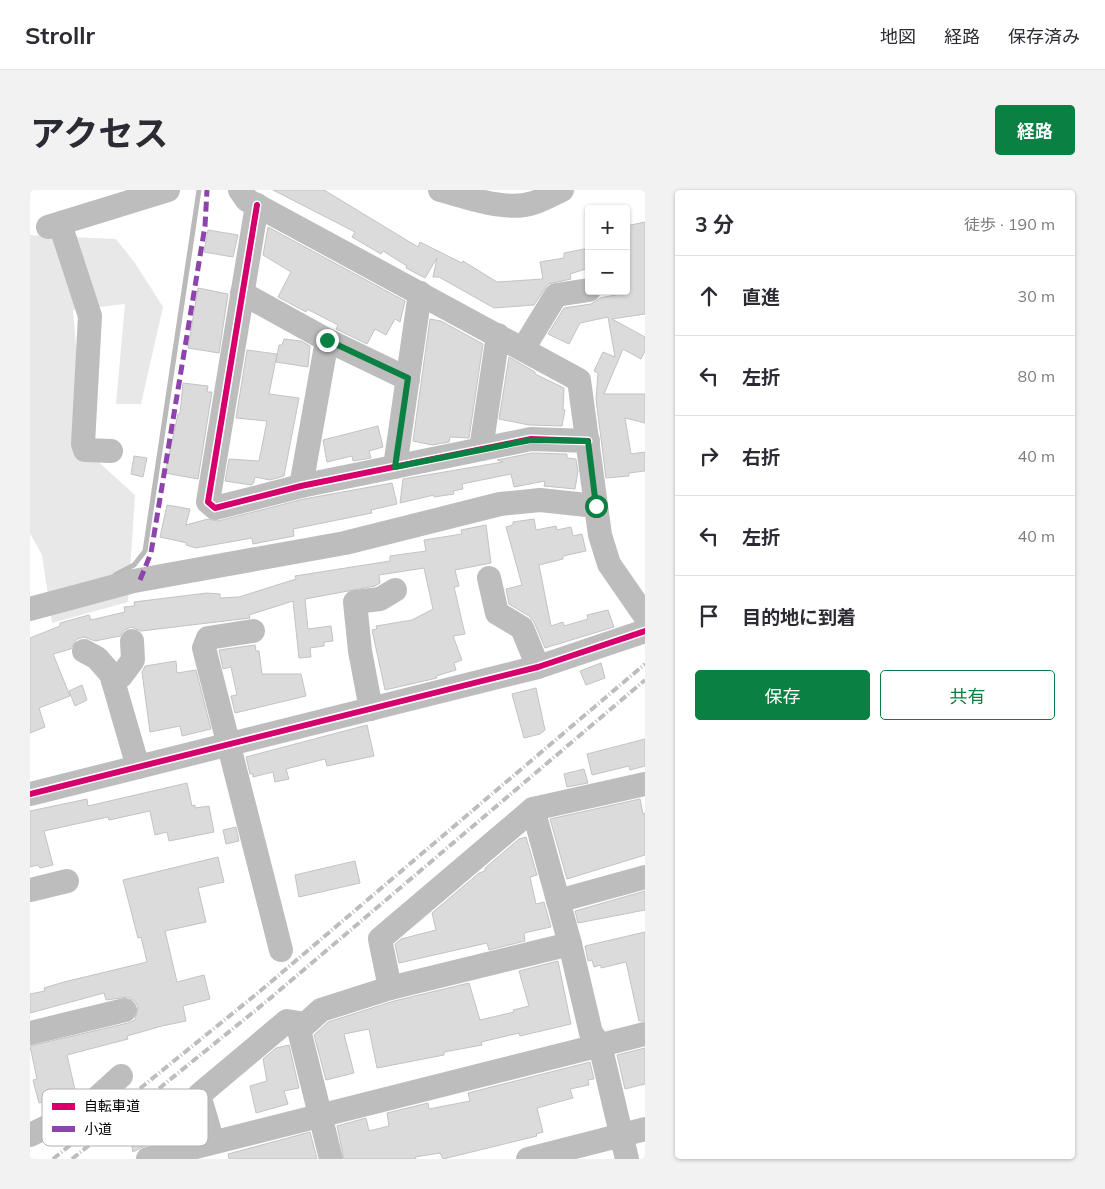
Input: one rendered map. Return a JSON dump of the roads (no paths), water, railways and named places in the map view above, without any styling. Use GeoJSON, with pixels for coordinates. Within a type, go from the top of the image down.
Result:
{"type":"FeatureCollection","features":[{"type":"Feature","properties":{"kind":"street"},"geometry":{"type":"LineString","coordinates":[[111,451],[85,450],[83,444],[90,316],[54,225],[168,190]]}},
{"type":"Feature","properties":{"kind":"street"},"geometry":{"type":"LineString","coordinates":[[440,190],[498,204],[519,206],[533,203],[562,190]]}},
{"type":"Feature","properties":{"kind":"street"},"geometry":{"type":"LineString","coordinates":[[588,441],[531,440],[301,486],[215,508],[208,502],[242,293],[248,198],[579,380],[588,441],[600,535],[609,564],[645,616]]}},
{"type":"Feature","properties":{"kind":"street"},"geometry":{"type":"LineString","coordinates":[[523,349],[556,295],[585,291]]}},
{"type":"Feature","properties":{"kind":"street"},"geometry":{"type":"LineString","coordinates":[[395,467],[420,292]]}},
{"type":"Feature","properties":{"kind":"street"},"geometry":{"type":"LineString","coordinates":[[242,293],[327,340],[408,378]]}},
{"type":"Feature","properties":{"kind":"street"},"geometry":{"type":"LineString","coordinates":[[481,449],[498,335]]}},
{"type":"Feature","properties":{"kind":"street"},"geometry":{"type":"LineString","coordinates":[[301,486],[327,340]]}},
{"type":"Feature","properties":{"kind":"street"},"geometry":{"type":"LineString","coordinates":[[30,609],[134,581],[345,543],[500,504],[540,500],[596,506]]}},
{"type":"Feature","properties":{"kind":"street"},"geometry":{"type":"LineString","coordinates":[[489,578],[497,613],[522,628],[538,668]]}},
{"type":"Feature","properties":{"kind":"street"},"geometry":{"type":"LineString","coordinates":[[370,709],[360,651],[355,602],[380,598],[395,590]]}},
{"type":"Feature","properties":{"kind":"street"},"geometry":{"type":"LineString","coordinates":[[253,631],[208,638],[204,648],[281,950]]}},
{"type":"Feature","properties":{"kind":"street"},"geometry":{"type":"LineString","coordinates":[[30,794],[538,668],[645,631]]}},
{"type":"Feature","properties":{"kind":"street"},"geometry":{"type":"LineString","coordinates":[[113,681],[121,676],[133,660],[132,641]]}},
{"type":"Feature","properties":{"kind":"street"},"geometry":{"type":"LineString","coordinates":[[84,651],[97,658],[111,674],[138,767]]}},
{"type":"Feature","properties":{"kind":"street"},"geometry":{"type":"LineString","coordinates":[[390,988],[380,939],[533,810],[645,784]]}},
{"type":"Feature","properties":{"kind":"street"},"geometry":{"type":"LineString","coordinates":[[533,810],[570,944],[591,1033],[600,1045],[634,1131],[627,1159]]}},
{"type":"Feature","properties":{"kind":"street"},"geometry":{"type":"LineString","coordinates":[[558,901],[645,877]]}},
{"type":"Feature","properties":{"kind":"street"},"geometry":{"type":"LineString","coordinates":[[30,890],[67,881]]}},
{"type":"Feature","properties":{"kind":"street"},"geometry":{"type":"LineString","coordinates":[[331,1159],[299,1030],[305,1024],[321,1010],[390,988],[570,944]]}},
{"type":"Feature","properties":{"kind":"street"},"geometry":{"type":"LineString","coordinates":[[30,1033],[125,1010]]}},
{"type":"Feature","properties":{"kind":"street"},"geometry":{"type":"LineString","coordinates":[[206,1089],[287,1021],[305,1024]]}},
{"type":"Feature","properties":{"kind":"street"},"geometry":{"type":"LineString","coordinates":[[208,1144],[645,1034]]}},
{"type":"Feature","properties":{"kind":"street"},"geometry":{"type":"LineString","coordinates":[[107,1089],[121,1076]]}},
{"type":"Feature","properties":{"kind":"street"},"geometry":{"type":"LineString","coordinates":[[30,1135],[42,1129]]}},
{"type":"Feature","properties":{"kind":"street"},"geometry":{"type":"LineString","coordinates":[[528,1159],[634,1131]]}},
{"type":"Feature","properties":{"kind":"street"},"geometry":{"type":"LineString","coordinates":[[148,1159],[200,1146]]}},
{"type":"Feature","properties":{"kind":"waterway"},"geometry":{"type":"LineString","coordinates":[[115,575],[134,565],[145,551],[199,190]]}},
{"type":"Feature","properties":{"kind":"railway"},"geometry":{"type":"LineString","coordinates":[[139,1089],[259,992],[645,664]]}},
{"type":"Feature","properties":{"kind":"railway"},"geometry":{"type":"LineString","coordinates":[[158,1089],[267,1001],[645,680]]}},
{"type":"Feature","properties":{"kind":"railway"},"geometry":{"type":"LineString","coordinates":[[53,1159],[69,1146]]}},
{"type":"Feature","properties":{"kind":"railway"},"geometry":{"type":"LineString","coordinates":[[72,1159],[88,1146]]}}]}
